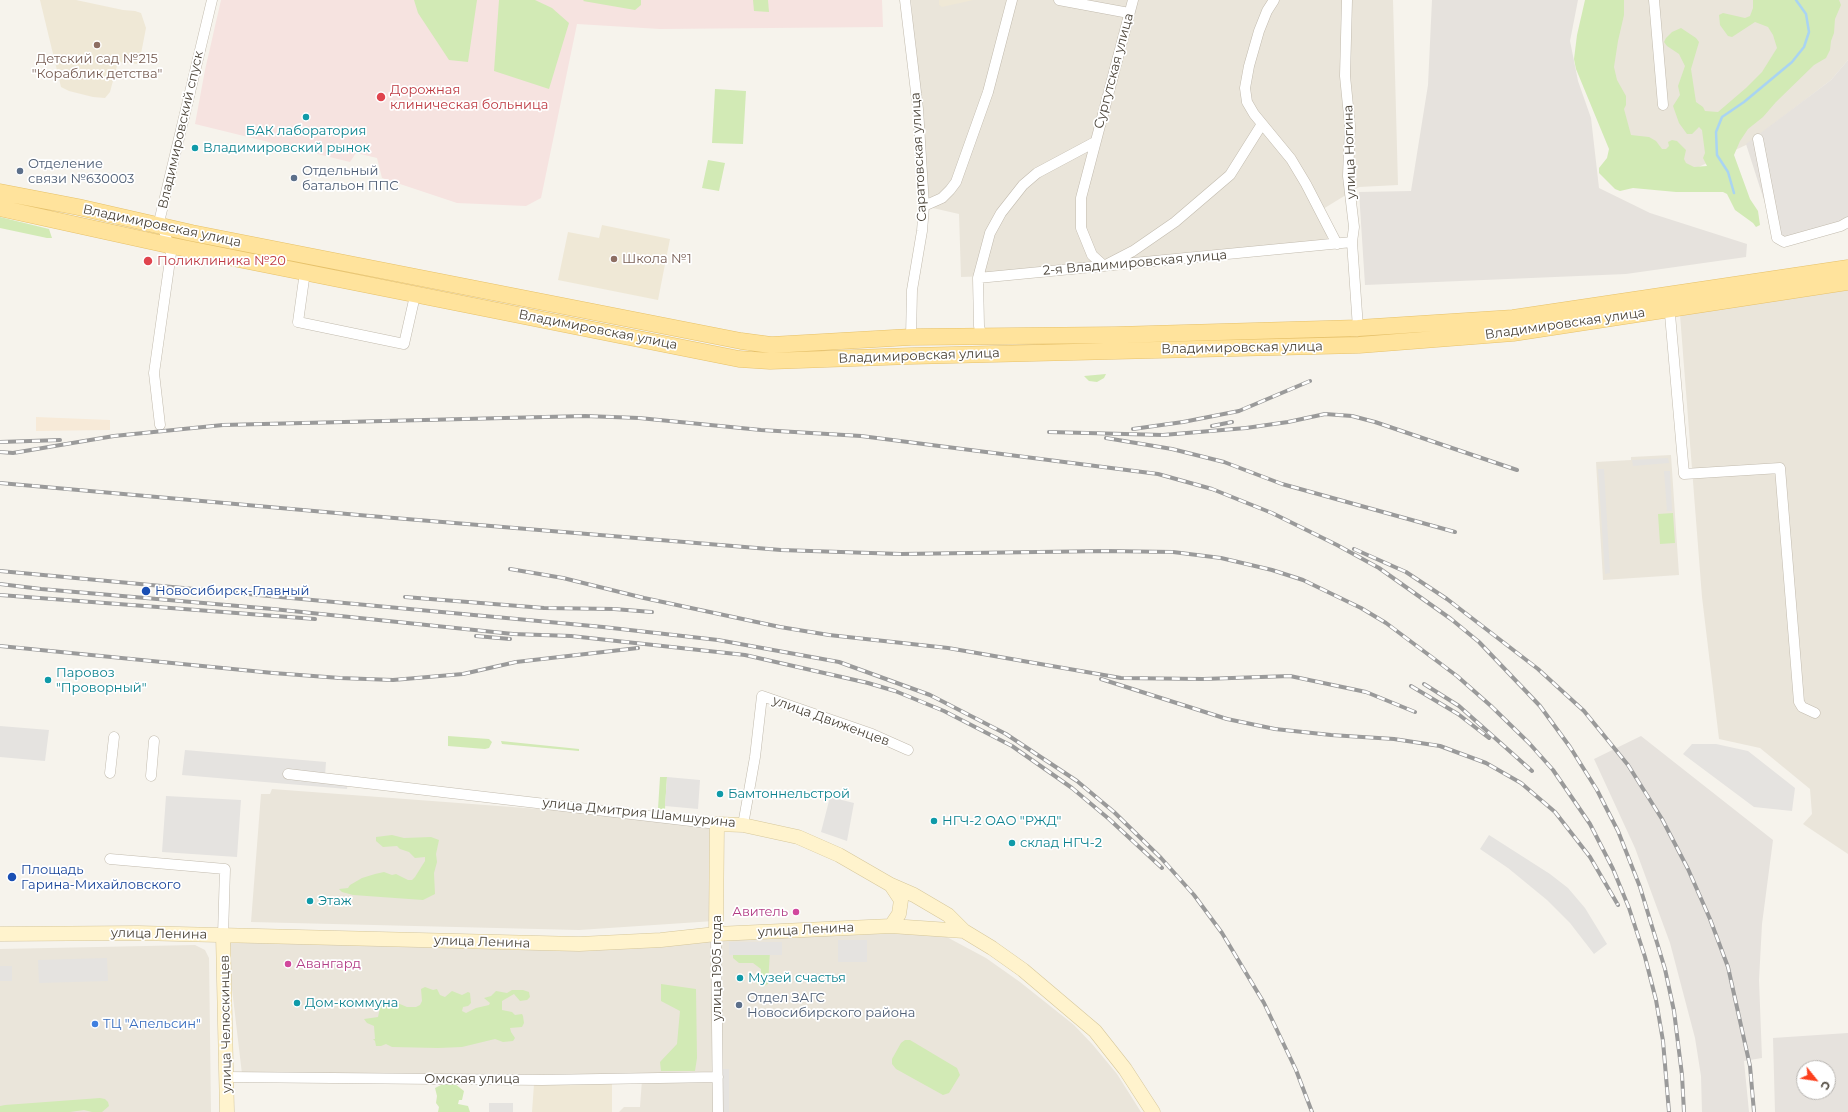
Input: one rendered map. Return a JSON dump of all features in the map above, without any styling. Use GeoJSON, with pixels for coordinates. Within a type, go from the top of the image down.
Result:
{"type":"FeatureCollection","features":[{"type":"Feature","properties":{"kind":"main road","name":"Владимировская улица"},"geometry":{"type":"LineString","coordinates":[[0,192],[78,207],[162,227],[741,341],[771,345],[912,337],[1115,335],[1358,328],[1513,318],[1669,303],[1848,282]]}},
{"type":"Feature","properties":{"kind":"main road","name":"Владимировская улица"},"geometry":{"type":"LineString","coordinates":[[0,208],[168,245],[739,359],[770,361],[1359,345],[1513,333],[1848,268]]}},
{"type":"Feature","properties":{"kind":"street","name":"Владимировский спуск"},"geometry":{"type":"LineString","coordinates":[[160,425],[154,373],[171,252],[160,218],[212,0]]}},
{"type":"Feature","properties":{"kind":"street","name":"Саратовская улица"},"geometry":{"type":"LineString","coordinates":[[905,0],[918,109],[924,206],[922,231],[912,290],[912,337]]}},
{"type":"Feature","properties":{"kind":"street"},"geometry":{"type":"LineString","coordinates":[[924,206],[942,198],[956,182],[988,92],[1012,0]]}},
{"type":"Feature","properties":{"kind":"street"},"geometry":{"type":"LineString","coordinates":[[1059,0],[1129,13]]}},
{"type":"Feature","properties":{"kind":"street","name":"Сургутская улица"},"geometry":{"type":"LineString","coordinates":[[1104,266],[1092,255],[1081,228],[1081,198],[1133,0]]}},
{"type":"Feature","properties":{"kind":"street"},"geometry":{"type":"LineString","coordinates":[[1274,0],[1267,11],[1259,31],[1249,66],[1245,88],[1247,102],[1295,166],[1337,244]]}},
{"type":"Feature","properties":{"kind":"street","name":"улица Ногина"},"geometry":{"type":"LineString","coordinates":[[1347,0],[1345,76],[1350,126],[1348,176],[1354,227],[1352,242],[1358,328]]}},
{"type":"Feature","properties":{"kind":"street"},"geometry":{"type":"LineString","coordinates":[[1654,0],[1663,105]]}},
{"type":"Feature","properties":{"kind":"street"},"geometry":{"type":"LineString","coordinates":[[1104,266],[1133,251],[1175,222],[1230,175],[1262,124]]}},
{"type":"Feature","properties":{"kind":"street"},"geometry":{"type":"LineString","coordinates":[[1758,139],[1776,238],[1784,242],[1841,226],[1848,222]]}},
{"type":"Feature","properties":{"kind":"street"},"geometry":{"type":"LineString","coordinates":[[982,337],[978,326],[978,278],[990,233],[1001,213],[1023,185],[1037,173],[1095,142]]}},
{"type":"Feature","properties":{"kind":"street","name":"2-я Владимировская улица"},"geometry":{"type":"LineString","coordinates":[[978,278],[1352,242]]}},
{"type":"Feature","properties":{"kind":"street"},"geometry":{"type":"LineString","coordinates":[[304,279],[298,322],[404,344],[414,300]]}},
{"type":"Feature","properties":{"kind":"street"},"geometry":{"type":"LineString","coordinates":[[1669,303],[1684,474],[1780,468],[1799,702],[1802,707],[1815,713]]}},
{"type":"Feature","properties":{"kind":"street","name":"улица Движенцев"},"geometry":{"type":"LineString","coordinates":[[743,825],[755,756],[762,696],[872,734],[908,750]]}},
{"type":"Feature","properties":{"kind":"street"},"geometry":{"type":"LineString","coordinates":[[110,773],[114,737]]}},
{"type":"Feature","properties":{"kind":"street"},"geometry":{"type":"LineString","coordinates":[[151,776],[154,741]]}},
{"type":"Feature","properties":{"kind":"street","name":"улица Дмитрия Шамшурина"},"geometry":{"type":"LineString","coordinates":[[288,774],[717,824],[743,825],[798,837],[839,855],[891,885],[914,895],[948,915],[964,931],[1008,959],[1086,1022],[1125,1069],[1153,1112]]}},
{"type":"Feature","properties":{"kind":"street","name":"улица 1905 года"},"geometry":{"type":"LineString","coordinates":[[717,824],[716,934],[718,1112]]}},
{"type":"Feature","properties":{"kind":"street"},"geometry":{"type":"LineString","coordinates":[[110,859],[225,869],[223,936]]}},
{"type":"Feature","properties":{"kind":"street"},"geometry":{"type":"LineString","coordinates":[[891,885],[901,900],[899,914],[891,926]]}},
{"type":"Feature","properties":{"kind":"street","name":"улица Ленина"},"geometry":{"type":"LineString","coordinates":[[0,934],[138,933],[579,944],[661,940],[716,934],[891,926],[964,931]]}},
{"type":"Feature","properties":{"kind":"street","name":"улица Челюскинцев"},"geometry":{"type":"LineString","coordinates":[[223,936],[227,1112]]}},
{"type":"Feature","properties":{"kind":"street","name":"Омская улица"},"geometry":{"type":"LineString","coordinates":[[227,1077],[542,1080],[718,1077]]}},
{"type":"Feature","properties":{"kind":"shaded area","name":"Детский сад №215 \"Кораблик детства\""},"geometry":{"type":"Polygon","coordinates":[[[40,0],[76,0],[141,13],[146,28],[139,64],[118,62],[110,92],[105,98],[93,97],[69,91],[61,87],[40,0]]]}},
{"type":"Feature","properties":{"kind":"shaded area","name":"Дорожная клиническая больница"},"geometry":{"type":"Polygon","coordinates":[[[221,0],[882,0],[883,27],[660,29],[577,24],[541,198],[526,206],[457,203],[382,178],[377,158],[356,153],[350,162],[195,124],[205,70],[221,0]]]}},
{"type":"Feature","properties":{"kind":"shaded area"},"geometry":{"type":"Polygon","coordinates":[[[911,0],[1393,0],[1398,185],[1359,187],[1323,209],[1328,244],[988,276],[961,277],[959,214],[924,206],[911,0]]]}},
{"type":"Feature","properties":{"kind":"shaded area"},"geometry":{"type":"Polygon","coordinates":[[[939,0],[973,0],[942,7],[939,5],[939,0]]]}},
{"type":"Feature","properties":{"kind":"shaded area"},"geometry":{"type":"Polygon","coordinates":[[[1432,0],[1578,0],[1570,41],[1578,81],[1591,118],[1599,188],[1650,213],[1747,244],[1746,257],[1626,274],[1365,285],[1359,192],[1411,191],[1428,85],[1432,0]]]}},
{"type":"Feature","properties":{"kind":"shaded area"},"geometry":{"type":"Polygon","coordinates":[[[1614,0],[1848,0],[1848,60],[1831,80],[1746,145],[1692,170],[1641,171],[1607,99],[1614,0]]]}},
{"type":"Feature","properties":{"kind":"shaded area"},"geometry":{"type":"Polygon","coordinates":[[[1848,60],[1848,225],[1778,244],[1746,144],[1831,80],[1848,60]]]}},
{"type":"Feature","properties":{"kind":"shaded area","name":"Школа №1"},"geometry":{"type":"Polygon","coordinates":[[[602,225],[670,239],[658,300],[558,280],[568,232],[599,238],[602,225]]]}},
{"type":"Feature","properties":{"kind":"shaded area"},"geometry":{"type":"Polygon","coordinates":[[[1848,290],[1848,854],[1803,824],[1812,814],[1810,789],[1760,748],[1719,739],[1702,597],[1680,315],[1848,290]]]}},
{"type":"Feature","properties":{"kind":"shaded area"},"geometry":{"type":"Polygon","coordinates":[[[36,417],[110,420],[110,430],[36,431],[36,417]]]}},
{"type":"Feature","properties":{"kind":"shaded area"},"geometry":{"type":"Polygon","coordinates":[[[1671,455],[1679,575],[1603,580],[1596,462],[1631,460],[1631,457],[1671,455]]]}},
{"type":"Feature","properties":{"kind":"shaded area"},"geometry":{"type":"Polygon","coordinates":[[[1668,458],[1669,463],[1633,466],[1632,460],[1668,458]]]}},
{"type":"Feature","properties":{"kind":"shaded area"},"geometry":{"type":"Polygon","coordinates":[[[1598,469],[1604,469],[1610,573],[1605,574],[1598,469]]]}},
{"type":"Feature","properties":{"kind":"shaded area"},"geometry":{"type":"Polygon","coordinates":[[[1664,471],[1670,471],[1672,511],[1667,511],[1664,471]]]}},
{"type":"Feature","properties":{"kind":"shaded area"},"geometry":{"type":"Polygon","coordinates":[[[0,726],[49,730],[45,761],[0,757],[0,726]]]}},
{"type":"Feature","properties":{"kind":"shaded area"},"geometry":{"type":"Polygon","coordinates":[[[1641,736],[1773,840],[1762,924],[1759,980],[1762,1058],[1744,1061],[1749,1112],[1702,1112],[1701,1076],[1695,1038],[1670,943],[1635,848],[1594,759],[1641,736]]]}},
{"type":"Feature","properties":{"kind":"shaded area"},"geometry":{"type":"Polygon","coordinates":[[[1692,744],[1716,744],[1748,751],[1795,788],[1792,811],[1754,807],[1683,754],[1692,744]]]}},
{"type":"Feature","properties":{"kind":"shaded area"},"geometry":{"type":"Polygon","coordinates":[[[185,750],[326,762],[325,776],[348,779],[347,789],[182,775],[185,750]]]}},
{"type":"Feature","properties":{"kind":"shaded area"},"geometry":{"type":"Polygon","coordinates":[[[667,777],[700,780],[698,809],[665,806],[667,777]]]}},
{"type":"Feature","properties":{"kind":"shaded area"},"geometry":{"type":"Polygon","coordinates":[[[272,789],[592,813],[715,825],[714,921],[579,930],[251,922],[261,794],[270,794],[272,789]]]}},
{"type":"Feature","properties":{"kind":"shaded area"},"geometry":{"type":"Polygon","coordinates":[[[166,796],[241,800],[237,857],[162,852],[166,796]]]}},
{"type":"Feature","properties":{"kind":"shaded area"},"geometry":{"type":"Polygon","coordinates":[[[830,797],[854,803],[847,841],[821,832],[830,797]]]}},
{"type":"Feature","properties":{"kind":"shaded area"},"geometry":{"type":"Polygon","coordinates":[[[1489,835],[1550,874],[1568,888],[1585,908],[1607,944],[1594,954],[1570,923],[1547,900],[1508,868],[1480,849],[1489,835]]]}},
{"type":"Feature","properties":{"kind":"shaded area"},"geometry":{"type":"Polygon","coordinates":[[[892,928],[943,935],[986,958],[1020,982],[1074,1025],[1093,1045],[1117,1074],[1141,1112],[719,1112],[717,935],[892,928]]]}},
{"type":"Feature","properties":{"kind":"shaded area"},"geometry":{"type":"Polygon","coordinates":[[[714,936],[716,1075],[242,1074],[226,938],[579,946],[714,936]]]}},
{"type":"Feature","properties":{"kind":"shaded area"},"geometry":{"type":"Polygon","coordinates":[[[838,940],[867,940],[867,962],[838,962],[838,940]]]}},
{"type":"Feature","properties":{"kind":"shaded area"},"geometry":{"type":"Polygon","coordinates":[[[729,942],[782,942],[782,955],[729,955],[729,942]]]}},
{"type":"Feature","properties":{"kind":"shaded area"},"geometry":{"type":"Polygon","coordinates":[[[195,945],[205,950],[209,958],[211,1112],[0,1112],[0,949],[195,945]]]}},
{"type":"Feature","properties":{"kind":"shaded area"},"geometry":{"type":"Polygon","coordinates":[[[107,958],[108,981],[39,983],[38,960],[107,958]]]}},
{"type":"Feature","properties":{"kind":"shaded area"},"geometry":{"type":"Polygon","coordinates":[[[0,966],[12,966],[12,981],[0,981],[0,966]]]}},
{"type":"Feature","properties":{"kind":"shaded area"},"geometry":{"type":"Polygon","coordinates":[[[1848,1033],[1848,1112],[1775,1112],[1773,1038],[1848,1033]]]}},
{"type":"Feature","properties":{"kind":"shaded area"},"geometry":{"type":"Polygon","coordinates":[[[718,1069],[729,1069],[729,1112],[718,1112],[718,1069]]]}},
{"type":"Feature","properties":{"kind":"shaded area"},"geometry":{"type":"Polygon","coordinates":[[[715,1079],[715,1112],[619,1112],[624,1107],[640,1107],[642,1080],[715,1079]]]}},
{"type":"Feature","properties":{"kind":"shaded area"},"geometry":{"type":"Polygon","coordinates":[[[534,1084],[612,1084],[612,1112],[532,1112],[534,1084]]]}},
{"type":"Feature","properties":{"kind":"shaded area"},"geometry":{"type":"Polygon","coordinates":[[[489,1103],[513,1103],[513,1112],[489,1112],[489,1103]]]}},
{"type":"Feature","properties":{"kind":"green space"},"geometry":{"type":"Polygon","coordinates":[[[414,0],[477,0],[468,62],[449,60],[418,13],[414,0]]]}},
{"type":"Feature","properties":{"kind":"green space"},"geometry":{"type":"Polygon","coordinates":[[[499,0],[535,0],[552,8],[569,23],[549,89],[494,71],[499,0]]]}},
{"type":"Feature","properties":{"kind":"green space"},"geometry":{"type":"Polygon","coordinates":[[[641,0],[641,5],[635,10],[583,1],[641,0]]]}},
{"type":"Feature","properties":{"kind":"green space"},"geometry":{"type":"Polygon","coordinates":[[[753,0],[768,0],[769,12],[754,11],[753,0]]]}},
{"type":"Feature","properties":{"kind":"green space"},"geometry":{"type":"Polygon","coordinates":[[[1585,0],[1624,0],[1624,15],[1614,67],[1617,80],[1626,96],[1626,105],[1624,109],[1631,135],[1649,137],[1656,141],[1662,149],[1666,149],[1669,146],[1668,142],[1672,140],[1677,141],[1686,150],[1684,159],[1686,163],[1694,167],[1707,166],[1703,158],[1705,153],[1702,130],[1699,127],[1692,134],[1687,134],[1679,123],[1673,106],[1680,95],[1678,86],[1685,66],[1679,54],[1667,46],[1664,42],[1666,38],[1672,32],[1681,28],[1696,38],[1699,42],[1691,69],[1696,102],[1703,107],[1705,111],[1718,112],[1762,72],[1777,48],[1773,35],[1768,27],[1755,22],[1732,37],[1728,36],[1720,25],[1719,15],[1723,13],[1745,18],[1750,16],[1753,8],[1753,0],[1839,0],[1841,5],[1835,19],[1834,33],[1830,50],[1826,58],[1814,65],[1776,102],[1763,117],[1748,129],[1740,141],[1734,155],[1750,199],[1758,211],[1760,225],[1756,227],[1753,223],[1735,210],[1727,194],[1723,192],[1676,192],[1633,188],[1620,191],[1615,189],[1599,173],[1599,168],[1607,158],[1609,149],[1576,69],[1574,59],[1577,35],[1585,0]]]}},
{"type":"Feature","properties":{"kind":"green space"},"geometry":{"type":"Polygon","coordinates":[[[715,89],[746,91],[743,144],[712,143],[715,89]]]}},
{"type":"Feature","properties":{"kind":"green space"},"geometry":{"type":"Polygon","coordinates":[[[708,160],[725,163],[719,191],[702,188],[708,160]]]}},
{"type":"Feature","properties":{"kind":"green space"},"geometry":{"type":"Polygon","coordinates":[[[0,217],[49,229],[52,238],[0,228],[0,217]]]}},
{"type":"Feature","properties":{"kind":"green space"},"geometry":{"type":"Polygon","coordinates":[[[1106,374],[1104,378],[1097,382],[1089,381],[1084,376],[1106,374]]]}},
{"type":"Feature","properties":{"kind":"green space"},"geometry":{"type":"Polygon","coordinates":[[[1673,513],[1675,543],[1660,544],[1658,514],[1673,513]]]}},
{"type":"Feature","properties":{"kind":"green space"},"geometry":{"type":"Polygon","coordinates":[[[448,736],[489,739],[492,742],[489,748],[485,749],[448,746],[448,736]]]}},
{"type":"Feature","properties":{"kind":"green space"},"geometry":{"type":"Polygon","coordinates":[[[501,741],[579,749],[579,751],[502,744],[501,741]]]}},
{"type":"Feature","properties":{"kind":"green space"},"geometry":{"type":"Polygon","coordinates":[[[660,777],[667,777],[665,809],[658,809],[660,777]]]}},
{"type":"Feature","properties":{"kind":"green space"},"geometry":{"type":"Polygon","coordinates":[[[392,835],[404,838],[431,837],[439,840],[436,854],[437,862],[434,873],[435,894],[423,900],[353,895],[342,892],[339,889],[348,888],[350,885],[362,878],[384,872],[392,875],[396,874],[408,880],[412,880],[415,877],[425,861],[425,857],[415,858],[409,852],[400,849],[397,846],[383,847],[376,841],[376,837],[392,835]]]}},
{"type":"Feature","properties":{"kind":"green space"},"geometry":{"type":"Polygon","coordinates":[[[770,951],[768,984],[762,987],[756,983],[761,969],[753,963],[739,963],[733,958],[733,952],[770,951]]]}},
{"type":"Feature","properties":{"kind":"green space"},"geometry":{"type":"Polygon","coordinates":[[[661,984],[696,989],[697,1058],[695,1071],[661,1071],[660,1062],[677,1044],[680,1011],[661,1001],[661,984]]]}},
{"type":"Feature","properties":{"kind":"green space"},"geometry":{"type":"Polygon","coordinates":[[[425,987],[433,990],[437,989],[440,995],[445,997],[452,991],[462,995],[468,992],[470,993],[471,1003],[468,1006],[463,1007],[462,1011],[466,1013],[476,1008],[489,1005],[490,1003],[484,998],[491,996],[496,991],[507,993],[512,990],[523,990],[529,992],[530,997],[527,1000],[520,1001],[514,994],[502,1001],[502,1010],[512,1012],[515,1015],[522,1014],[523,1016],[524,1023],[522,1027],[510,1028],[515,1038],[513,1041],[503,1042],[495,1039],[462,1047],[438,1048],[392,1047],[386,1044],[376,1046],[373,1039],[375,1039],[374,1026],[367,1023],[364,1019],[378,1017],[381,1003],[395,1002],[407,1007],[416,1007],[420,1005],[422,1001],[421,989],[425,987]]]}},
{"type":"Feature","properties":{"kind":"green space"},"geometry":{"type":"Polygon","coordinates":[[[905,1040],[910,1040],[957,1068],[960,1075],[949,1093],[943,1095],[896,1069],[892,1064],[892,1059],[901,1043],[905,1040]]]}},
{"type":"Feature","properties":{"kind":"green space"},"geometry":{"type":"Polygon","coordinates":[[[445,1083],[455,1084],[464,1091],[462,1100],[459,1100],[458,1104],[468,1106],[470,1112],[438,1112],[439,1107],[436,1103],[437,1096],[435,1088],[445,1083]]]}},
{"type":"Feature","properties":{"kind":"green space"},"geometry":{"type":"Polygon","coordinates":[[[100,1098],[105,1099],[109,1106],[102,1112],[84,1110],[70,1112],[0,1112],[0,1106],[5,1105],[100,1098]]]}},
{"type":"Feature","properties":{"kind":"waterway"},"geometry":{"type":"LineString","coordinates":[[1734,193],[1728,172],[1717,155],[1716,132],[1722,117],[1744,102],[1792,62],[1804,47],[1809,32],[1806,14],[1796,0]]}},
{"type":"Feature","properties":{"kind":"railway"},"geometry":{"type":"LineString","coordinates":[[1133,429],[1183,422],[1239,411],[1310,381]]}},
{"type":"Feature","properties":{"kind":"railway"},"geometry":{"type":"LineString","coordinates":[[1049,432],[1163,435],[1246,428],[1288,422],[1325,414],[1352,416],[1375,422],[1517,470]]}},
{"type":"Feature","properties":{"kind":"railway"},"geometry":{"type":"LineString","coordinates":[[0,452],[13,453],[114,436],[223,425],[585,416],[639,418],[761,430],[861,436],[1158,474],[1212,489],[1272,513],[1337,545],[1379,568],[1451,619],[1479,642],[1540,706],[1570,747],[1597,790],[1618,831],[1640,887],[1665,969],[1674,1011],[1682,1075],[1684,1112]]}},
{"type":"Feature","properties":{"kind":"railway"},"geometry":{"type":"LineString","coordinates":[[1212,426],[1232,422]]}},
{"type":"Feature","properties":{"kind":"railway"},"geometry":{"type":"LineString","coordinates":[[1106,438],[1172,449],[1224,462],[1282,484],[1455,532]]}},
{"type":"Feature","properties":{"kind":"railway"},"geometry":{"type":"LineString","coordinates":[[0,442],[60,440]]}},
{"type":"Feature","properties":{"kind":"railway"},"geometry":{"type":"LineString","coordinates":[[0,483],[370,516],[781,550],[901,554],[1106,551],[1173,552],[1221,558],[1272,570],[1303,580],[1361,608],[1386,623],[1457,676],[1529,743],[1553,770],[1590,824],[1613,869],[1629,908],[1645,957],[1656,1000],[1663,1041],[1669,1112]]}},
{"type":"Feature","properties":{"kind":"railway"},"geometry":{"type":"LineString","coordinates":[[1354,549],[1406,572],[1447,599],[1538,669],[1584,711],[1628,765],[1662,819],[1688,869],[1710,919],[1728,967],[1750,1066],[1754,1112]]}},
{"type":"Feature","properties":{"kind":"railway"},"geometry":{"type":"LineString","coordinates":[[510,569],[563,578],[644,598],[780,627],[829,635],[948,648],[1121,678],[1203,679],[1290,676],[1366,692],[1415,712]]}},
{"type":"Feature","properties":{"kind":"railway"},"geometry":{"type":"LineString","coordinates":[[0,571],[603,627],[718,640],[839,662],[930,695],[1006,734],[1077,781],[1114,812],[1161,858],[1194,895],[1222,933],[1264,1003],[1296,1070],[1312,1112]]}},
{"type":"Feature","properties":{"kind":"railway"},"geometry":{"type":"LineString","coordinates":[[0,584],[41,589],[273,609],[513,634],[571,636],[745,655],[868,683],[895,691],[944,711],[1012,746],[1072,788],[1109,819],[1162,868]]}},
{"type":"Feature","properties":{"kind":"railway"},"geometry":{"type":"LineString","coordinates":[[0,595],[315,619]]}},
{"type":"Feature","properties":{"kind":"railway"},"geometry":{"type":"LineString","coordinates":[[405,597],[544,608],[614,609],[652,612]]}},
{"type":"Feature","properties":{"kind":"railway"},"geometry":{"type":"LineString","coordinates":[[476,636],[510,639]]}},
{"type":"Feature","properties":{"kind":"railway"},"geometry":{"type":"LineString","coordinates":[[0,646],[273,673],[393,680],[463,674],[516,662],[638,648]]}},
{"type":"Feature","properties":{"kind":"railway"},"geometry":{"type":"LineString","coordinates":[[1101,679],[1227,719],[1275,729],[1331,735],[1394,739],[1440,746],[1486,763],[1521,783],[1555,812],[1590,857],[1618,905]]}},
{"type":"Feature","properties":{"kind":"railway"},"geometry":{"type":"LineString","coordinates":[[1424,684],[1459,706],[1532,771]]}},
{"type":"Feature","properties":{"kind":"railway"},"geometry":{"type":"LineString","coordinates":[[1411,686],[1458,714],[1489,738]]}},
{"type":"Feature","properties":{"kind":"place","name":"Детский сад №215 \"Кораблик детства\""},"geometry":{"type":"Point","coordinates":[97,45]}},
{"type":"Feature","properties":{"kind":"place","name":"Дорожная клиническая больница"},"geometry":{"type":"Point","coordinates":[381,97]}},
{"type":"Feature","properties":{"kind":"place","name":"БАК лаборатория"},"geometry":{"type":"Point","coordinates":[306,117]}},
{"type":"Feature","properties":{"kind":"place","name":"Владимировский рынок"},"geometry":{"type":"Point","coordinates":[195,148]}},
{"type":"Feature","properties":{"kind":"place","name":"Отделение связи №630003"},"geometry":{"type":"Point","coordinates":[20,171]}},
{"type":"Feature","properties":{"kind":"place","name":"Отдельный батальон ППС"},"geometry":{"type":"Point","coordinates":[294,178]}},
{"type":"Feature","properties":{"kind":"place","name":"Школа №1"},"geometry":{"type":"Point","coordinates":[614,259]}},
{"type":"Feature","properties":{"kind":"place","name":"Поликлиника №20"},"geometry":{"type":"Point","coordinates":[148,261]}},
{"type":"Feature","properties":{"kind":"place","name":"Новосибирск-Главный"},"geometry":{"type":"Point","coordinates":[146,591]}},
{"type":"Feature","properties":{"kind":"place","name":"Паровоз \"Проворный\""},"geometry":{"type":"Point","coordinates":[48,680]}},
{"type":"Feature","properties":{"kind":"place","name":"Бамтоннельстрой"},"geometry":{"type":"Point","coordinates":[720,794]}},
{"type":"Feature","properties":{"kind":"place","name":"НГЧ-2 ОАО \"РЖД\""},"geometry":{"type":"Point","coordinates":[934,821]}},
{"type":"Feature","properties":{"kind":"place","name":"склад НГЧ-2"},"geometry":{"type":"Point","coordinates":[1012,843]}},
{"type":"Feature","properties":{"kind":"place","name":"Площадь Гарина-Михайловского"},"geometry":{"type":"Point","coordinates":[12,877]}},
{"type":"Feature","properties":{"kind":"place","name":"Этаж"},"geometry":{"type":"Point","coordinates":[310,901]}},
{"type":"Feature","properties":{"kind":"place","name":"Авитель"},"geometry":{"type":"Point","coordinates":[796,912]}},
{"type":"Feature","properties":{"kind":"place","name":"Авангард"},"geometry":{"type":"Point","coordinates":[288,964]}},
{"type":"Feature","properties":{"kind":"place","name":"Музей счастья"},"geometry":{"type":"Point","coordinates":[740,978]}},
{"type":"Feature","properties":{"kind":"place","name":"Дом-коммуна"},"geometry":{"type":"Point","coordinates":[297,1003]}},
{"type":"Feature","properties":{"kind":"place","name":"Отдел ЗАГС Новосибирского района"},"geometry":{"type":"Point","coordinates":[739,1005]}},
{"type":"Feature","properties":{"kind":"place","name":"ТЦ \"Апельсин\""},"geometry":{"type":"Point","coordinates":[95,1024]}}]}
